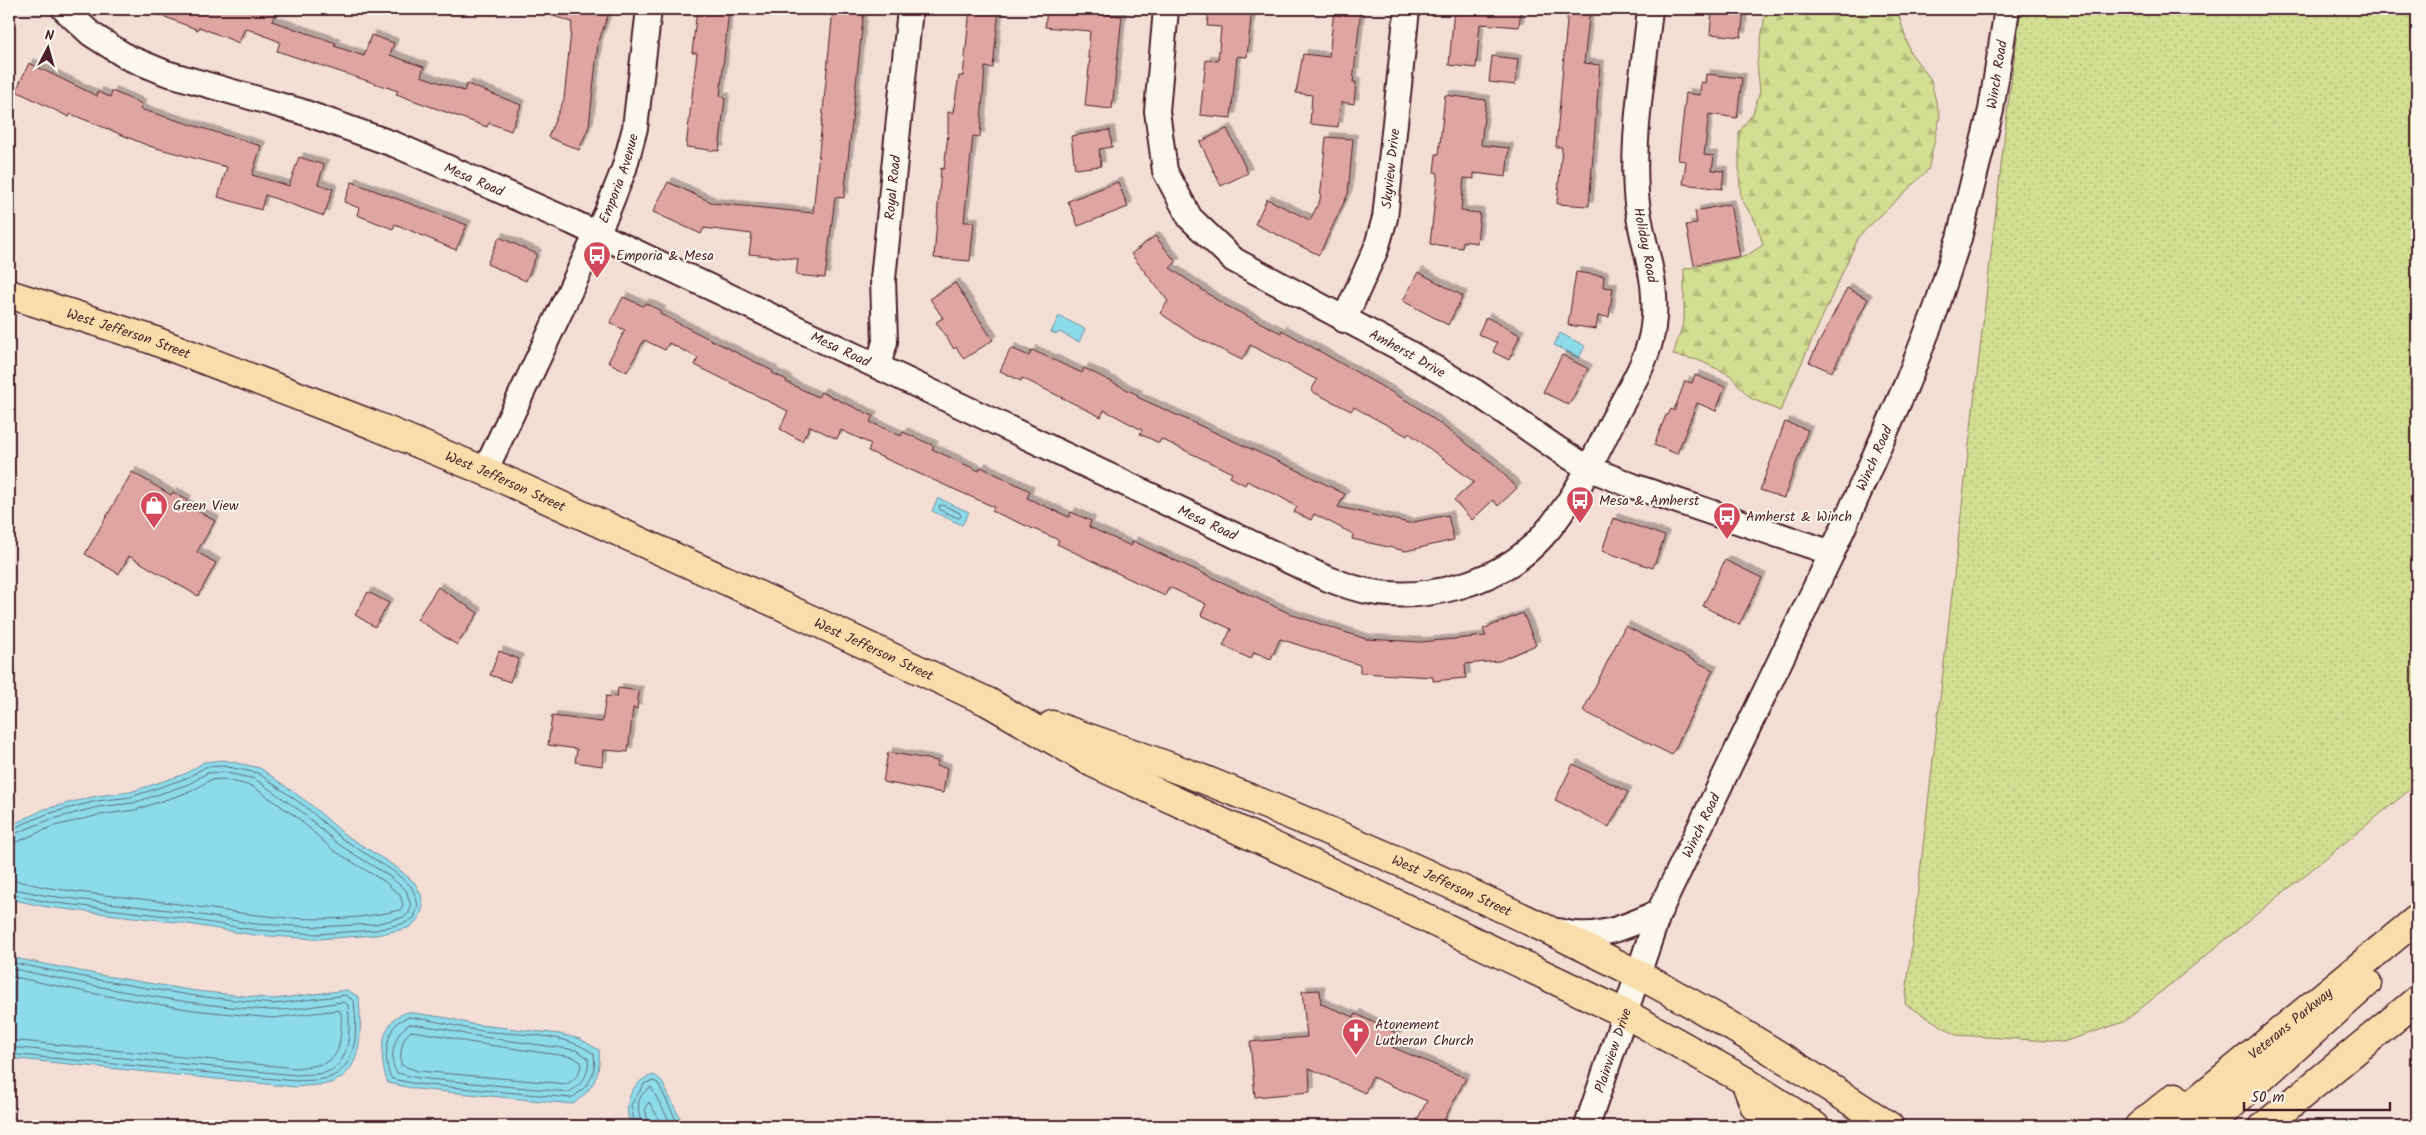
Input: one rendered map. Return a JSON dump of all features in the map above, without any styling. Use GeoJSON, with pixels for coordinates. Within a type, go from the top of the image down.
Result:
{"type":"FeatureCollection","features":[{"type":"Feature","properties":{"kind":"main road","name":"West Jefferson Street"},"geometry":{"type":"LineString","coordinates":[[9,294],[150,339],[485,472],[791,610],[988,702],[1093,763],[1323,869],[1626,1014],[1746,1081],[1815,1126]]}},
{"type":"Feature","properties":{"kind":"main road","name":"West Jefferson Street"},"geometry":{"type":"LineString","coordinates":[[988,702],[1208,781],[1432,878],[1536,926],[1637,974],[1796,1065],[1889,1126]]}},
{"type":"Feature","properties":{"kind":"main road","name":"Veterans Parkway"},"geometry":{"type":"LineString","coordinates":[[2165,1126],[2413,922]]}},
{"type":"Feature","properties":{"kind":"main road"},"geometry":{"type":"LineString","coordinates":[[2208,1126],[2375,975],[2413,922]]}},
{"type":"Feature","properties":{"kind":"main road"},"geometry":{"type":"LineString","coordinates":[[2139,1126],[2286,1006],[2329,991]]}},
{"type":"Feature","properties":{"kind":"main road"},"geometry":{"type":"LineString","coordinates":[[2264,1126],[2417,1000]]}},
{"type":"Feature","properties":{"kind":"main road"},"geometry":{"type":"LineString","coordinates":[[1746,1081],[1755,1107],[1785,1126]]}},
{"type":"Feature","properties":{"kind":"street","name":"Mesa Road"},"geometry":{"type":"LineString","coordinates":[[64,9],[91,34],[127,57],[166,73],[300,111],[396,145],[597,232],[1321,576],[1367,591],[1393,594],[1429,592],[1476,580],[1497,570],[1518,557],[1540,539],[1560,514],[1588,468]]}},
{"type":"Feature","properties":{"kind":"street","name":"Emporia Avenue"},"geometry":{"type":"LineString","coordinates":[[485,472],[597,232],[624,169],[635,128],[649,9]]}},
{"type":"Feature","properties":{"kind":"street","name":"Royal Road"},"geometry":{"type":"LineString","coordinates":[[878,365],[886,342],[883,279],[910,9]]}},
{"type":"Feature","properties":{"kind":"street","name":"Amherst Drive"},"geometry":{"type":"LineString","coordinates":[[1166,9],[1157,111],[1165,171],[1190,218],[1234,260],[1344,320],[1410,353],[1474,391],[1588,468],[1633,486],[1832,553]]}},
{"type":"Feature","properties":{"kind":"street","name":"Skyview Drive"},"geometry":{"type":"LineString","coordinates":[[1344,320],[1376,249],[1385,218],[1408,9]]}},
{"type":"Feature","properties":{"kind":"street","name":"Holiday Road"},"geometry":{"type":"LineString","coordinates":[[1588,468],[1645,355],[1653,330],[1655,309],[1654,285],[1651,262],[1640,229],[1634,163],[1650,9]]}},
{"type":"Feature","properties":{"kind":"street","name":"Winch Road"},"geometry":{"type":"LineString","coordinates":[[1637,974],[1659,912],[1832,553],[1907,383],[1942,291],[1959,238],[1991,110],[2006,9]]}},
{"type":"Feature","properties":{"kind":"street"},"geometry":{"type":"LineString","coordinates":[[1536,926],[1565,933],[1591,935],[1630,926],[1659,912]]}},
{"type":"Feature","properties":{"kind":"street","name":"Plainview Drive"},"geometry":{"type":"LineString","coordinates":[[1586,1126],[1626,1014],[1637,974]]}},
{"type":"Feature","properties":{"kind":"green space"},"geometry":{"type":"Polygon","coordinates":[[[1766,9],[1897,9],[1910,52],[1930,78],[1940,116],[1928,170],[1859,236],[1780,411],[1750,398],[1730,375],[1698,360],[1673,355],[1684,321],[1684,269],[1746,256],[1763,245],[1757,225],[1741,198],[1739,132],[1753,113],[1760,92],[1757,63],[1766,9]]]}},
{"type":"Feature","properties":{"kind":"green space"},"geometry":{"type":"Polygon","coordinates":[[[2021,9],[2417,9],[2417,784],[2124,1022],[2063,1042],[1956,1035],[1905,1004],[2008,105],[2021,9]]]}},
{"type":"Feature","properties":{"kind":"water"},"geometry":{"type":"Polygon","coordinates":[[[1059,316],[1085,329],[1079,342],[1059,332],[1057,334],[1051,332],[1059,316]]]}},
{"type":"Feature","properties":{"kind":"water"},"geometry":{"type":"Polygon","coordinates":[[[1560,333],[1585,346],[1579,358],[1554,345],[1560,333]]]}},
{"type":"Feature","properties":{"kind":"water"},"geometry":{"type":"Polygon","coordinates":[[[938,498],[969,512],[962,525],[932,511],[938,498]]]}},
{"type":"Feature","properties":{"kind":"water"},"geometry":{"type":"Polygon","coordinates":[[[223,760],[260,768],[310,804],[344,834],[396,867],[415,883],[421,895],[423,907],[418,921],[408,928],[377,935],[317,939],[254,935],[176,922],[47,907],[9,899],[9,826],[45,809],[96,796],[130,792],[185,774],[204,762],[223,760]]]}},
{"type":"Feature","properties":{"kind":"water"},"geometry":{"type":"Polygon","coordinates":[[[9,957],[196,991],[274,999],[347,990],[359,997],[360,1034],[355,1058],[350,1069],[342,1077],[331,1083],[296,1087],[9,1058],[9,957]]]}},
{"type":"Feature","properties":{"kind":"water"},"geometry":{"type":"Polygon","coordinates":[[[407,1012],[448,1018],[471,1024],[560,1034],[580,1039],[599,1050],[597,1075],[591,1087],[573,1104],[416,1089],[388,1083],[382,1059],[383,1042],[394,1019],[407,1012]]]}},
{"type":"Feature","properties":{"kind":"water"},"geometry":{"type":"Polygon","coordinates":[[[654,1075],[661,1080],[684,1126],[631,1126],[628,1118],[630,1094],[639,1082],[654,1075]]]}},
{"type":"Feature","properties":{"kind":"building"},"geometry":{"type":"Polygon","coordinates":[[[145,9],[268,9],[276,12],[272,21],[336,43],[334,46],[364,56],[371,35],[394,43],[390,55],[424,67],[421,76],[464,91],[467,84],[521,105],[511,131],[489,123],[487,127],[396,94],[398,91],[277,51],[280,42],[245,28],[239,43],[199,27],[198,30],[145,9]]]}},
{"type":"Feature","properties":{"kind":"building"},"geometry":{"type":"Polygon","coordinates":[[[542,9],[610,9],[598,44],[589,126],[579,150],[548,137],[564,99],[572,22],[541,12],[542,9]]]}},
{"type":"Feature","properties":{"kind":"building"},"geometry":{"type":"Polygon","coordinates":[[[697,9],[729,9],[720,97],[725,98],[719,151],[686,147],[697,53],[692,53],[697,9]]]}},
{"type":"Feature","properties":{"kind":"building"},"geometry":{"type":"Polygon","coordinates":[[[833,9],[864,9],[844,198],[835,197],[825,278],[796,275],[798,259],[749,254],[752,234],[704,228],[701,234],[653,212],[668,182],[713,203],[813,213],[833,9]]]}},
{"type":"Feature","properties":{"kind":"building"},"geometry":{"type":"Polygon","coordinates":[[[970,9],[999,9],[993,68],[985,67],[980,137],[973,136],[964,222],[974,222],[970,261],[934,258],[941,168],[944,169],[948,134],[948,112],[953,113],[959,76],[963,76],[970,9]]]}},
{"type":"Feature","properties":{"kind":"building"},"geometry":{"type":"Polygon","coordinates":[[[1047,9],[1073,9],[1073,11],[1122,16],[1112,109],[1085,106],[1090,58],[1088,57],[1090,31],[1045,27],[1047,9]]]}},
{"type":"Feature","properties":{"kind":"building"},"geometry":{"type":"Polygon","coordinates":[[[1209,9],[1252,9],[1247,57],[1237,56],[1231,118],[1200,115],[1206,60],[1218,61],[1221,27],[1207,26],[1209,9]]]}},
{"type":"Feature","properties":{"kind":"building"},"geometry":{"type":"Polygon","coordinates":[[[1334,9],[1361,9],[1353,82],[1356,82],[1354,104],[1341,102],[1338,127],[1310,124],[1312,95],[1296,93],[1303,54],[1329,57],[1334,9]]]}},
{"type":"Feature","properties":{"kind":"building"},"geometry":{"type":"Polygon","coordinates":[[[1454,9],[1521,9],[1519,27],[1480,24],[1476,68],[1449,65],[1454,9]]]}},
{"type":"Feature","properties":{"kind":"building"},"geometry":{"type":"Polygon","coordinates":[[[1568,9],[1590,9],[1584,63],[1600,65],[1589,206],[1557,204],[1562,147],[1556,147],[1568,9]]]}},
{"type":"Feature","properties":{"kind":"building"},"geometry":{"type":"Polygon","coordinates":[[[1744,9],[1741,37],[1710,34],[1712,10],[1744,9]]]}},
{"type":"Feature","properties":{"kind":"building"},"geometry":{"type":"Polygon","coordinates":[[[1492,56],[1518,59],[1515,85],[1489,82],[1492,56]]]}},
{"type":"Feature","properties":{"kind":"building"},"geometry":{"type":"Polygon","coordinates":[[[29,63],[97,96],[98,92],[110,97],[112,91],[142,104],[140,109],[261,146],[252,175],[289,186],[299,157],[324,165],[318,184],[333,189],[324,216],[265,195],[261,210],[218,197],[227,167],[149,146],[71,114],[69,117],[16,91],[29,63]]]}},
{"type":"Feature","properties":{"kind":"building"},"geometry":{"type":"Polygon","coordinates":[[[1706,74],[1742,78],[1737,118],[1709,114],[1704,155],[1714,156],[1712,170],[1724,171],[1722,189],[1683,184],[1686,161],[1678,160],[1686,93],[1700,95],[1701,82],[1705,83],[1706,74]]]}},
{"type":"Feature","properties":{"kind":"building"},"geometry":{"type":"Polygon","coordinates":[[[1445,95],[1486,100],[1481,145],[1509,148],[1506,177],[1474,173],[1474,179],[1464,178],[1461,211],[1480,213],[1477,243],[1463,241],[1462,248],[1430,244],[1438,173],[1434,172],[1436,154],[1439,154],[1445,95]]]}},
{"type":"Feature","properties":{"kind":"building"},"geometry":{"type":"Polygon","coordinates":[[[1227,129],[1248,173],[1221,186],[1200,142],[1227,129]]]}},
{"type":"Feature","properties":{"kind":"building"},"geometry":{"type":"Polygon","coordinates":[[[1110,130],[1112,147],[1099,149],[1101,166],[1075,169],[1071,136],[1110,130]]]}},
{"type":"Feature","properties":{"kind":"building"},"geometry":{"type":"Polygon","coordinates":[[[1326,137],[1353,139],[1348,194],[1319,255],[1255,224],[1267,199],[1310,220],[1320,200],[1326,137]]]}},
{"type":"Feature","properties":{"kind":"building"},"geometry":{"type":"Polygon","coordinates":[[[352,182],[467,225],[456,250],[395,224],[393,229],[357,215],[359,208],[344,202],[352,182]]]}},
{"type":"Feature","properties":{"kind":"building"},"geometry":{"type":"Polygon","coordinates":[[[1118,182],[1128,207],[1078,226],[1068,201],[1118,182]]]}},
{"type":"Feature","properties":{"kind":"building"},"geometry":{"type":"Polygon","coordinates":[[[1730,204],[1740,256],[1694,265],[1686,225],[1697,223],[1695,211],[1730,204]]]}},
{"type":"Feature","properties":{"kind":"building"},"geometry":{"type":"Polygon","coordinates":[[[1155,236],[1176,262],[1170,268],[1223,304],[1281,333],[1282,330],[1416,406],[1494,464],[1517,488],[1498,506],[1493,500],[1472,520],[1454,500],[1474,482],[1409,433],[1407,436],[1354,407],[1351,411],[1311,391],[1317,380],[1250,345],[1242,360],[1192,335],[1160,313],[1168,301],[1131,254],[1155,236]]]}},
{"type":"Feature","properties":{"kind":"building"},"geometry":{"type":"Polygon","coordinates":[[[499,237],[537,254],[526,281],[487,264],[499,237]]]}},
{"type":"Feature","properties":{"kind":"building"},"geometry":{"type":"Polygon","coordinates":[[[1418,272],[1463,296],[1448,325],[1403,301],[1418,272]]]}},
{"type":"Feature","properties":{"kind":"building"},"geometry":{"type":"Polygon","coordinates":[[[1576,272],[1604,276],[1603,287],[1613,288],[1609,317],[1598,316],[1596,329],[1568,325],[1576,272]]]}},
{"type":"Feature","properties":{"kind":"building"},"geometry":{"type":"Polygon","coordinates":[[[955,283],[993,340],[964,359],[956,347],[954,349],[936,322],[943,318],[930,299],[955,283]]]}},
{"type":"Feature","properties":{"kind":"building"},"geometry":{"type":"Polygon","coordinates":[[[1847,288],[1868,299],[1832,372],[1809,362],[1847,288]]]}},
{"type":"Feature","properties":{"kind":"building"},"geometry":{"type":"Polygon","coordinates":[[[623,297],[643,306],[645,303],[661,311],[660,314],[773,371],[772,373],[787,380],[786,382],[818,397],[821,392],[873,416],[870,422],[901,436],[903,432],[934,446],[932,449],[979,471],[981,467],[1030,491],[1027,498],[1069,517],[1071,512],[1091,521],[1089,527],[1131,546],[1133,541],[1293,615],[1366,639],[1421,642],[1486,636],[1483,629],[1523,613],[1536,645],[1499,661],[1465,664],[1466,678],[1433,681],[1433,677],[1360,673],[1360,665],[1280,639],[1271,659],[1254,652],[1251,659],[1223,646],[1231,629],[1201,615],[1206,604],[1169,587],[1165,596],[1057,544],[1059,540],[992,511],[994,507],[868,451],[871,444],[841,430],[837,439],[810,426],[802,441],[780,429],[788,411],[695,365],[698,358],[669,343],[665,350],[644,340],[627,372],[608,362],[625,330],[610,323],[623,297]]]}},
{"type":"Feature","properties":{"kind":"building"},"geometry":{"type":"Polygon","coordinates":[[[1486,317],[1520,335],[1509,360],[1493,352],[1497,343],[1478,334],[1486,317]]]}},
{"type":"Feature","properties":{"kind":"building"},"geometry":{"type":"Polygon","coordinates":[[[1011,348],[1029,356],[1032,350],[1082,373],[1084,368],[1138,395],[1137,397],[1293,468],[1345,494],[1338,507],[1409,523],[1448,515],[1454,540],[1406,551],[1352,539],[1353,534],[1314,514],[1311,520],[1294,512],[1297,507],[1279,496],[1247,481],[1245,485],[1230,477],[1232,473],[1161,439],[1159,443],[1140,434],[1142,430],[1104,410],[1101,417],[1022,378],[1021,381],[1000,371],[1011,348]]]}},
{"type":"Feature","properties":{"kind":"building"},"geometry":{"type":"Polygon","coordinates":[[[1562,355],[1588,369],[1569,405],[1543,392],[1562,355]]]}},
{"type":"Feature","properties":{"kind":"building"},"geometry":{"type":"Polygon","coordinates":[[[1695,375],[1725,387],[1716,411],[1697,403],[1677,454],[1654,445],[1666,415],[1668,415],[1671,409],[1674,411],[1685,381],[1692,383],[1695,375]]]}},
{"type":"Feature","properties":{"kind":"building"},"geometry":{"type":"Polygon","coordinates":[[[1785,422],[1808,430],[1784,498],[1760,490],[1785,422]]]}},
{"type":"Feature","properties":{"kind":"building"},"geometry":{"type":"Polygon","coordinates":[[[132,472],[171,495],[173,492],[187,500],[185,504],[215,521],[197,552],[216,563],[198,596],[129,556],[119,574],[85,554],[132,472]]]}},
{"type":"Feature","properties":{"kind":"building"},"geometry":{"type":"Polygon","coordinates":[[[1613,518],[1665,536],[1653,568],[1602,551],[1613,518]]]}},
{"type":"Feature","properties":{"kind":"building"},"geometry":{"type":"Polygon","coordinates":[[[1725,560],[1762,578],[1739,625],[1703,606],[1725,560]]]}},
{"type":"Feature","properties":{"kind":"building"},"geometry":{"type":"Polygon","coordinates":[[[438,587],[478,613],[457,645],[417,619],[438,587]]]}},
{"type":"Feature","properties":{"kind":"building"},"geometry":{"type":"Polygon","coordinates":[[[368,592],[389,603],[375,627],[355,615],[368,592]]]}},
{"type":"Feature","properties":{"kind":"building"},"geometry":{"type":"Polygon","coordinates":[[[1625,626],[1713,670],[1672,755],[1583,711],[1625,626]]]}},
{"type":"Feature","properties":{"kind":"building"},"geometry":{"type":"Polygon","coordinates":[[[499,651],[519,659],[510,682],[490,675],[499,651]]]}},
{"type":"Feature","properties":{"kind":"building"},"geometry":{"type":"Polygon","coordinates":[[[618,688],[639,691],[637,709],[633,708],[628,752],[604,750],[602,766],[575,762],[577,749],[548,745],[552,716],[602,722],[606,696],[617,697],[618,688]]]}},
{"type":"Feature","properties":{"kind":"building"},"geometry":{"type":"Polygon","coordinates":[[[888,752],[938,761],[936,766],[947,768],[943,793],[883,782],[888,752]]]}},
{"type":"Feature","properties":{"kind":"building"},"geometry":{"type":"Polygon","coordinates":[[[1573,764],[1628,792],[1609,827],[1555,800],[1573,764]]]}},
{"type":"Feature","properties":{"kind":"building"},"geometry":{"type":"Polygon","coordinates":[[[1320,990],[1321,1004],[1354,1017],[1356,1014],[1398,1034],[1392,1047],[1466,1078],[1441,1126],[1429,1126],[1417,1120],[1427,1101],[1372,1077],[1365,1093],[1309,1068],[1310,1092],[1255,1097],[1250,1042],[1307,1037],[1302,991],[1320,990]]]}},
{"type":"Feature","properties":{"kind":"place","name":"Emporia & Mesa"},"geometry":{"type":"Point","coordinates":[597,279]}},
{"type":"Feature","properties":{"kind":"place","name":"Mesa & Amherst"},"geometry":{"type":"Point","coordinates":[1580,524]}},
{"type":"Feature","properties":{"kind":"place","name":"Green View"},"geometry":{"type":"Point","coordinates":[154,529]}},
{"type":"Feature","properties":{"kind":"place","name":"Amherst & Winch"},"geometry":{"type":"Point","coordinates":[1727,540]}},
{"type":"Feature","properties":{"kind":"place","name":"Atonement Lutheran Church"},"geometry":{"type":"Point","coordinates":[1356,1056]}}]}
